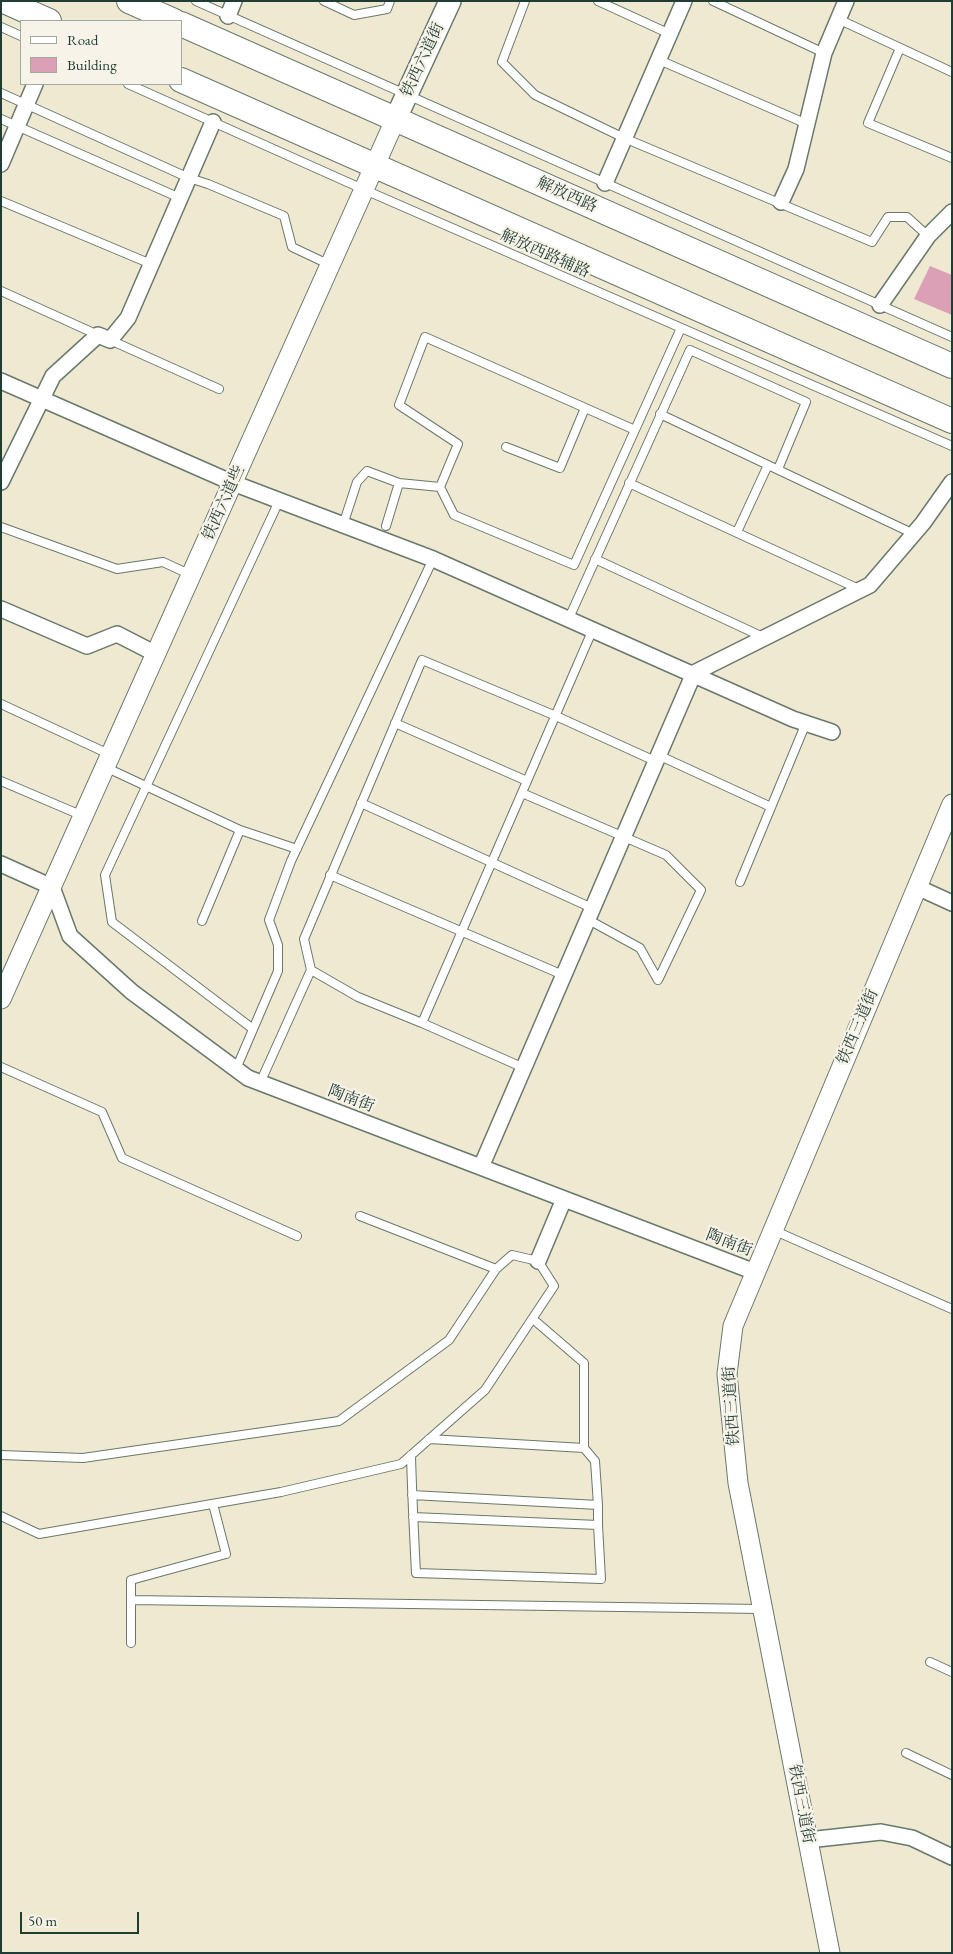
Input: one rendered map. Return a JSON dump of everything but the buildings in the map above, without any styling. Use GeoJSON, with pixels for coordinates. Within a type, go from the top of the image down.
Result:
{"type":"FeatureCollection","features":[{"type":"Feature","properties":{"kind":"highway"},"geometry":{"type":"LineString","coordinates":[[4,1],[47,20]]}},
{"type":"Feature","properties":{"kind":"highway"},"geometry":{"type":"LineString","coordinates":[[129,1],[172,20]]}},
{"type":"Feature","properties":{"kind":"highway","name":"解放西路"},"geometry":{"type":"LineString","coordinates":[[182,24],[952,366]]}},
{"type":"Feature","properties":{"kind":"highway"},"geometry":{"type":"LineString","coordinates":[[182,80],[952,421]]}},
{"type":"Feature","properties":{"kind":"main road","name":"铁西六道街"},"geometry":{"type":"LineString","coordinates":[[396,118],[450,1]]}},
{"type":"Feature","properties":{"kind":"street"},"geometry":{"type":"LineString","coordinates":[[228,16],[234,1]]}},
{"type":"Feature","properties":{"kind":"street"},"geometry":{"type":"LineString","coordinates":[[605,183],[684,1]]}},
{"type":"Feature","properties":{"kind":"street"},"geometry":{"type":"LineString","coordinates":[[781,202],[796,169],[824,52],[846,1]]}},
{"type":"Feature","properties":{"kind":"street"},"geometry":{"type":"LineString","coordinates":[[1,164],[35,85]]}},
{"type":"Feature","properties":{"kind":"street","name":"铁西六道些"},"geometry":{"type":"LineString","coordinates":[[52,887],[396,118]]}},
{"type":"Feature","properties":{"kind":"street"},"geometry":{"type":"LineString","coordinates":[[1,482],[6,456],[42,399],[53,376],[128,318],[213,122]]}},
{"type":"Feature","properties":{"kind":"street"},"geometry":{"type":"LineString","coordinates":[[880,305],[928,236],[952,212]]}},
{"type":"Feature","properties":{"kind":"street"},"geometry":{"type":"LineString","coordinates":[[1,381],[233,483],[433,559],[806,723],[832,732]]}},
{"type":"Feature","properties":{"kind":"street"},"geometry":{"type":"LineString","coordinates":[[481,1167],[694,673],[870,585],[914,534],[952,482]]}},
{"type":"Feature","properties":{"kind":"street"},"geometry":{"type":"LineString","coordinates":[[1,609],[87,646],[116,634],[156,654]]}},
{"type":"Feature","properties":{"kind":"street","name":"铁西三道街"},"geometry":{"type":"LineString","coordinates":[[830,1953],[738,1483],[727,1374],[733,1326],[952,804]]}},
{"type":"Feature","properties":{"kind":"street"},"geometry":{"type":"LineString","coordinates":[[1,864],[52,887],[1,999]]}},
{"type":"Feature","properties":{"kind":"street","name":"陶南街"},"geometry":{"type":"LineString","coordinates":[[52,887],[70,936],[132,992],[248,1078],[755,1272]]}},
{"type":"Feature","properties":{"kind":"street"},"geometry":{"type":"LineString","coordinates":[[917,887],[952,903]]}},
{"type":"Feature","properties":{"kind":"street"},"geometry":{"type":"LineString","coordinates":[[538,1261],[564,1199]]}},
{"type":"Feature","properties":{"kind":"street"},"geometry":{"type":"LineString","coordinates":[[808,1840],[881,1832],[912,1838],[952,1857]]}},
{"type":"Feature","properties":{"kind":"lane"},"geometry":{"type":"LineString","coordinates":[[196,1],[952,337]]}},
{"type":"Feature","properties":{"kind":"lane"},"geometry":{"type":"LineString","coordinates":[[324,1],[354,15],[387,8],[390,1]]}},
{"type":"Feature","properties":{"kind":"lane"},"geometry":{"type":"LineString","coordinates":[[525,1],[502,62],[535,95],[624,138],[781,202],[872,242],[888,217],[907,217],[928,236]]}},
{"type":"Feature","properties":{"kind":"lane"},"geometry":{"type":"LineString","coordinates":[[598,1],[670,34]]}},
{"type":"Feature","properties":{"kind":"lane"},"geometry":{"type":"LineString","coordinates":[[713,1],[824,52]]}},
{"type":"Feature","properties":{"kind":"lane"},"geometry":{"type":"LineString","coordinates":[[838,19],[952,72]]}},
{"type":"Feature","properties":{"kind":"lane"},"geometry":{"type":"LineString","coordinates":[[1,27],[20,36]]}},
{"type":"Feature","properties":{"kind":"lane"},"geometry":{"type":"LineString","coordinates":[[900,48],[868,123],[952,158]]}},
{"type":"Feature","properties":{"kind":"lane"},"geometry":{"type":"LineString","coordinates":[[658,60],[806,124]]}},
{"type":"Feature","properties":{"kind":"lane","name":"解放西路辅路"},"geometry":{"type":"LineString","coordinates":[[130,85],[365,190],[952,446]]}},
{"type":"Feature","properties":{"kind":"lane"},"geometry":{"type":"LineString","coordinates":[[1,93],[189,178],[284,216],[292,247],[331,265]]}},
{"type":"Feature","properties":{"kind":"lane"},"geometry":{"type":"LineString","coordinates":[[1,119],[180,198]]}},
{"type":"Feature","properties":{"kind":"lane"},"geometry":{"type":"LineString","coordinates":[[1,201],[151,264]]}},
{"type":"Feature","properties":{"kind":"lane"},"geometry":{"type":"LineString","coordinates":[[1,291],[219,389]]}},
{"type":"Feature","properties":{"kind":"lane"},"geometry":{"type":"LineString","coordinates":[[635,430],[425,337],[399,405],[458,444],[440,487],[454,515],[574,565],[635,430],[681,328]]}},
{"type":"Feature","properties":{"kind":"lane"},"geometry":{"type":"LineString","coordinates":[[568,618],[690,350],[806,402],[778,469]]}},
{"type":"Feature","properties":{"kind":"lane"},"geometry":{"type":"LineString","coordinates":[[506,447],[560,468],[586,408]]}},
{"type":"Feature","properties":{"kind":"lane"},"geometry":{"type":"LineString","coordinates":[[660,414],[914,534]]}},
{"type":"Feature","properties":{"kind":"lane"},"geometry":{"type":"LineString","coordinates":[[737,532],[768,465]]}},
{"type":"Feature","properties":{"kind":"lane"},"geometry":{"type":"LineString","coordinates":[[343,525],[357,482],[366,471],[399,483],[440,487]]}},
{"type":"Feature","properties":{"kind":"lane"},"geometry":{"type":"LineString","coordinates":[[386,526],[399,483]]}},
{"type":"Feature","properties":{"kind":"lane"},"geometry":{"type":"LineString","coordinates":[[630,483],[861,590]]}},
{"type":"Feature","properties":{"kind":"lane"},"geometry":{"type":"LineString","coordinates":[[253,1029],[112,922],[105,875],[279,501]]}},
{"type":"Feature","properties":{"kind":"lane"},"geometry":{"type":"LineString","coordinates":[[1,527],[117,569],[163,562],[192,575]]}},
{"type":"Feature","properties":{"kind":"lane"},"geometry":{"type":"LineString","coordinates":[[236,1069],[278,971],[278,945],[269,920],[297,849],[433,559]]}},
{"type":"Feature","properties":{"kind":"lane"},"geometry":{"type":"LineString","coordinates":[[595,559],[765,638]]}},
{"type":"Feature","properties":{"kind":"lane"},"geometry":{"type":"LineString","coordinates":[[422,1023],[593,629]]}},
{"type":"Feature","properties":{"kind":"lane"},"geometry":{"type":"LineString","coordinates":[[260,1083],[311,970],[304,939],[422,660],[771,807]]}},
{"type":"Feature","properties":{"kind":"lane"},"geometry":{"type":"LineString","coordinates":[[1,704],[108,761],[146,787],[240,830],[297,849]]}},
{"type":"Feature","properties":{"kind":"lane"},"geometry":{"type":"LineString","coordinates":[[395,723],[527,781]]}},
{"type":"Feature","properties":{"kind":"lane"},"geometry":{"type":"LineString","coordinates":[[740,882],[806,723]]}},
{"type":"Feature","properties":{"kind":"lane"},"geometry":{"type":"LineString","coordinates":[[1,780],[83,816]]}},
{"type":"Feature","properties":{"kind":"lane"},"geometry":{"type":"LineString","coordinates":[[361,804],[492,864],[590,914],[640,948],[658,980],[701,890],[666,855],[522,793]]}},
{"type":"Feature","properties":{"kind":"lane"},"geometry":{"type":"LineString","coordinates":[[202,921],[240,830]]}},
{"type":"Feature","properties":{"kind":"lane"},"geometry":{"type":"LineString","coordinates":[[330,874],[563,975]]}},
{"type":"Feature","properties":{"kind":"lane"},"geometry":{"type":"LineString","coordinates":[[311,970],[358,997],[524,1068]]}},
{"type":"Feature","properties":{"kind":"lane"},"geometry":{"type":"LineString","coordinates":[[1,1067],[102,1112],[122,1158],[297,1236]]}},
{"type":"Feature","properties":{"kind":"lane"},"geometry":{"type":"LineString","coordinates":[[360,1216],[496,1269]]}},
{"type":"Feature","properties":{"kind":"lane"},"geometry":{"type":"LineString","coordinates":[[773,1230],[952,1309]]}},
{"type":"Feature","properties":{"kind":"lane"},"geometry":{"type":"LineString","coordinates":[[1,1455],[83,1458],[339,1421],[449,1340],[496,1269],[512,1255],[538,1261],[554,1286],[485,1390],[401,1464],[281,1492],[40,1534],[1,1516]]}},
{"type":"Feature","properties":{"kind":"lane"},"geometry":{"type":"LineString","coordinates":[[411,1455],[416,1573],[601,1579],[595,1461],[584,1448],[584,1363],[533,1319]]}},
{"type":"Feature","properties":{"kind":"lane"},"geometry":{"type":"LineString","coordinates":[[429,1439],[584,1448]]}},
{"type":"Feature","properties":{"kind":"lane"},"geometry":{"type":"LineString","coordinates":[[412,1495],[598,1505]]}},
{"type":"Feature","properties":{"kind":"lane"},"geometry":{"type":"LineString","coordinates":[[132,1642],[130,1580],[226,1554],[213,1504]]}},
{"type":"Feature","properties":{"kind":"lane"},"geometry":{"type":"LineString","coordinates":[[413,1518],[598,1525]]}},
{"type":"Feature","properties":{"kind":"lane"},"geometry":{"type":"LineString","coordinates":[[131,1600],[762,1609]]}},
{"type":"Feature","properties":{"kind":"lane"},"geometry":{"type":"LineString","coordinates":[[930,1662],[952,1672]]}},
{"type":"Feature","properties":{"kind":"lane"},"geometry":{"type":"LineString","coordinates":[[906,1753],[952,1775]]}}]}
